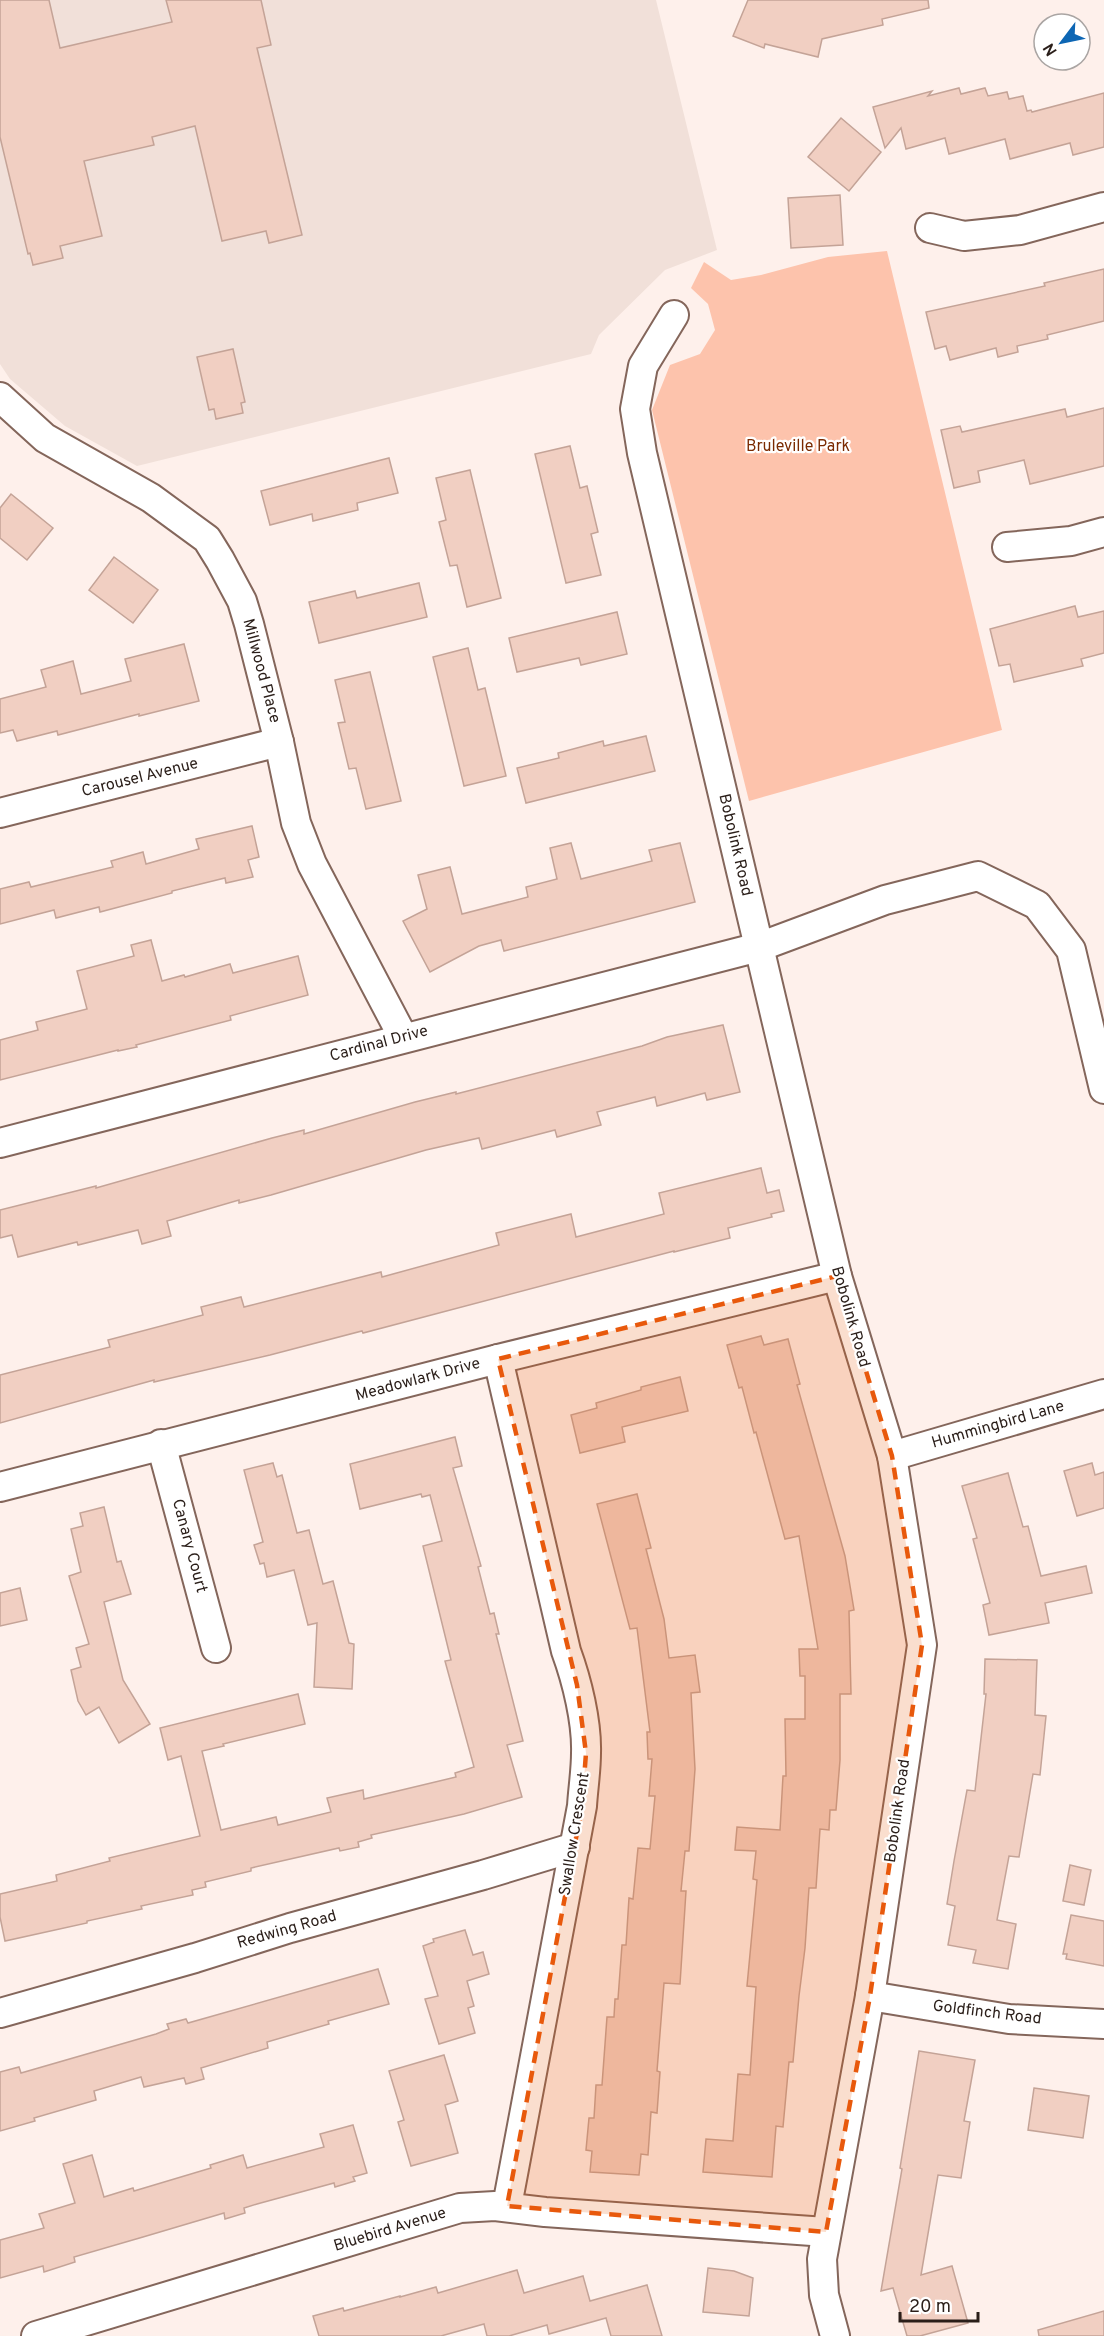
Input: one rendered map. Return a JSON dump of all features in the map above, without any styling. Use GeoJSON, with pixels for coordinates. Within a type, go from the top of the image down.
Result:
{"type":"FeatureCollection","features":[{"type":"Feature","properties":{"kind":"street"},"geometry":{"type":"LineString","coordinates":[[930,228],[964,236],[1020,230],[1104,207]]}},
{"type":"Feature","properties":{"kind":"street","name":"Bobolink Road"},"geometry":{"type":"LineString","coordinates":[[674,315],[643,366],[635,410],[642,453],[837,1276],[892,1456],[922,1645],[870,1996],[822,2259],[824,2295],[835,2336]]}},
{"type":"Feature","properties":{"kind":"street","name":"Millwood Place"},"geometry":{"type":"LineString","coordinates":[[0,397],[45,438],[151,498],[207,539],[242,600],[279,742],[296,823],[312,864],[403,1037]]}},
{"type":"Feature","properties":{"kind":"street"},"geometry":{"type":"LineString","coordinates":[[1007,547],[1071,541],[1104,532]]}},
{"type":"Feature","properties":{"kind":"street","name":"Carousel Avenue"},"geometry":{"type":"LineString","coordinates":[[0,813],[279,742]]}},
{"type":"Feature","properties":{"kind":"street","name":"Cardinal Drive"},"geometry":{"type":"LineString","coordinates":[[0,1143],[403,1037],[759,947],[885,900],[978,876],[1037,905],[1071,950],[1104,1089]]}},
{"type":"Feature","properties":{"kind":"street","name":"Meadowlark Drive"},"geometry":{"type":"LineString","coordinates":[[0,1487],[498,1359],[837,1276]]}},
{"type":"Feature","properties":{"kind":"street","name":"Swallow Crescent"},"geometry":{"type":"LineString","coordinates":[[498,1359],[566,1651],[577,1685],[586,1753],[582,1806],[575,1847],[507,2206]]}},
{"type":"Feature","properties":{"kind":"street","name":"Hummingbird Lane"},"geometry":{"type":"LineString","coordinates":[[892,1456],[1104,1394]]}},
{"type":"Feature","properties":{"kind":"street","name":"Canary Court"},"geometry":{"type":"LineString","coordinates":[[161,1444],[216,1648]]}},
{"type":"Feature","properties":{"kind":"street","name":"Redwing Road"},"geometry":{"type":"LineString","coordinates":[[0,2013],[575,1847]]}},
{"type":"Feature","properties":{"kind":"street","name":"Goldfinch Road"},"geometry":{"type":"LineString","coordinates":[[870,1996],[1010,2019],[1104,2024]]}},
{"type":"Feature","properties":{"kind":"street","name":"Bluebird Avenue"},"geometry":{"type":"LineString","coordinates":[[36,2336],[460,2208],[507,2206],[545,2212],[826,2232]]}},
{"type":"Feature","properties":{"kind":"highlighted area"},"geometry":{"type":"Polygon","coordinates":[[[837,1276],[892,1456],[922,1645],[870,1996],[826,2232],[507,2206],[582,1806],[586,1753],[577,1685],[498,1359],[837,1276]]]}},
{"type":"Feature","properties":{"kind":"shaded area"},"geometry":{"type":"Polygon","coordinates":[[[0,0],[656,0],[717,250],[665,270],[599,335],[591,354],[137,466],[65,426],[10,379],[0,364],[0,0]]]}},
{"type":"Feature","properties":{"kind":"green space","name":"Bruleville Park"},"geometry":{"type":"Polygon","coordinates":[[[887,251],[1002,730],[749,801],[652,410],[670,365],[700,354],[715,330],[708,304],[691,288],[704,262],[731,280],[761,275],[828,257],[887,251]]]}},
{"type":"Feature","properties":{"kind":"building"},"geometry":{"type":"Polygon","coordinates":[[[0,0],[49,0],[60,48],[172,22],[166,0],[261,0],[271,45],[257,48],[302,235],[269,243],[266,231],[222,241],[195,126],[152,137],[154,145],[84,161],[102,236],[60,246],[63,258],[33,265],[30,253],[28,254],[0,137],[0,0]]]}},
{"type":"Feature","properties":{"kind":"building"},"geometry":{"type":"Polygon","coordinates":[[[748,0],[928,0],[929,8],[882,19],[883,25],[822,39],[818,57],[765,44],[764,48],[733,36],[748,0]]]}},
{"type":"Feature","properties":{"kind":"building"},"geometry":{"type":"Polygon","coordinates":[[[959,88],[961,94],[985,88],[988,96],[1007,92],[1009,99],[1023,96],[1027,111],[1032,112],[1104,93],[1104,147],[1073,155],[1070,143],[1010,159],[1005,139],[949,154],[945,138],[906,149],[901,128],[885,148],[873,107],[932,91],[928,96],[959,88]]]}},
{"type":"Feature","properties":{"kind":"building"},"geometry":{"type":"Polygon","coordinates":[[[841,118],[881,152],[849,191],[808,157],[841,118]]]}},
{"type":"Feature","properties":{"kind":"building"},"geometry":{"type":"Polygon","coordinates":[[[840,195],[843,245],[791,248],[788,198],[840,195]]]}},
{"type":"Feature","properties":{"kind":"building"},"geometry":{"type":"Polygon","coordinates":[[[1104,269],[1104,321],[1047,335],[1048,339],[1017,346],[1018,352],[998,357],[996,348],[950,360],[946,346],[935,349],[926,312],[1045,286],[1044,283],[1104,269]]]}},
{"type":"Feature","properties":{"kind":"building"},"geometry":{"type":"Polygon","coordinates":[[[233,349],[245,402],[241,403],[243,413],[216,419],[214,409],[209,410],[197,357],[233,349]]]}},
{"type":"Feature","properties":{"kind":"building"},"geometry":{"type":"Polygon","coordinates":[[[1104,408],[1104,466],[1030,484],[1024,460],[978,471],[980,482],[954,488],[941,430],[960,426],[962,432],[1065,409],[1067,417],[1104,408]]]}},
{"type":"Feature","properties":{"kind":"building"},"geometry":{"type":"Polygon","coordinates":[[[570,446],[580,488],[587,486],[598,532],[591,534],[601,575],[566,583],[535,454],[570,446]]]}},
{"type":"Feature","properties":{"kind":"building"},"geometry":{"type":"Polygon","coordinates":[[[389,458],[398,493],[357,503],[358,510],[313,521],[312,514],[270,525],[261,491],[389,458]]]}},
{"type":"Feature","properties":{"kind":"building"},"geometry":{"type":"Polygon","coordinates":[[[470,470],[501,598],[467,607],[457,565],[450,566],[439,522],[446,520],[436,478],[470,470]]]}},
{"type":"Feature","properties":{"kind":"building"},"geometry":{"type":"Polygon","coordinates":[[[11,494],[53,528],[27,560],[0,538],[0,508],[11,494]]]}},
{"type":"Feature","properties":{"kind":"building"},"geometry":{"type":"Polygon","coordinates":[[[114,557],[158,590],[133,623],[89,590],[114,557]]]}},
{"type":"Feature","properties":{"kind":"building"},"geometry":{"type":"Polygon","coordinates":[[[419,583],[427,617],[319,643],[309,602],[355,591],[357,598],[419,583]]]}},
{"type":"Feature","properties":{"kind":"building"},"geometry":{"type":"Polygon","coordinates":[[[1075,606],[1078,617],[1104,611],[1104,653],[1081,659],[1083,666],[1014,682],[1010,664],[999,666],[990,629],[1075,606]]]}},
{"type":"Feature","properties":{"kind":"building"},"geometry":{"type":"Polygon","coordinates":[[[617,612],[627,654],[581,665],[579,658],[517,672],[509,638],[617,612]]]}},
{"type":"Feature","properties":{"kind":"building"},"geometry":{"type":"Polygon","coordinates":[[[184,644],[199,701],[58,735],[57,731],[17,741],[13,730],[0,733],[0,699],[46,687],[41,670],[73,661],[81,694],[131,681],[125,659],[184,644]]]}},
{"type":"Feature","properties":{"kind":"building"},"geometry":{"type":"Polygon","coordinates":[[[468,648],[478,690],[485,688],[506,776],[464,786],[433,657],[468,648]]]}},
{"type":"Feature","properties":{"kind":"building"},"geometry":{"type":"Polygon","coordinates":[[[370,672],[401,801],[366,809],[356,768],[349,769],[338,723],[345,722],[335,680],[370,672]]]}},
{"type":"Feature","properties":{"kind":"building"},"geometry":{"type":"Polygon","coordinates":[[[646,736],[655,771],[526,803],[517,768],[559,758],[558,753],[603,741],[604,746],[646,736]]]}},
{"type":"Feature","properties":{"kind":"building"},"geometry":{"type":"Polygon","coordinates":[[[252,826],[259,857],[248,860],[253,877],[226,883],[225,878],[100,912],[99,907],[56,918],[54,910],[0,924],[0,889],[29,882],[31,887],[113,867],[111,861],[143,852],[146,864],[199,849],[196,839],[252,826]]]}},
{"type":"Feature","properties":{"kind":"building"},"geometry":{"type":"Polygon","coordinates":[[[571,843],[581,879],[652,861],[649,850],[680,843],[695,902],[504,951],[501,940],[479,946],[430,972],[403,921],[427,909],[418,875],[450,867],[462,914],[528,897],[526,887],[557,879],[550,848],[571,843]]]}},
{"type":"Feature","properties":{"kind":"building"},"geometry":{"type":"Polygon","coordinates":[[[151,940],[162,981],[230,964],[233,973],[298,956],[308,995],[230,1016],[231,1020],[136,1045],[137,1047],[0,1080],[0,1040],[38,1030],[36,1022],[87,1009],[77,971],[134,956],[131,945],[151,940]]]}},
{"type":"Feature","properties":{"kind":"building"},"geometry":{"type":"Polygon","coordinates":[[[723,1025],[740,1092],[707,1100],[705,1093],[657,1106],[655,1097],[597,1112],[601,1125],[557,1137],[555,1130],[482,1149],[479,1138],[426,1150],[271,1195],[239,1203],[239,1200],[167,1221],[171,1236],[142,1244],[138,1230],[18,1257],[12,1235],[0,1238],[0,1210],[96,1186],[96,1188],[272,1138],[304,1130],[304,1134],[415,1102],[456,1092],[456,1094],[642,1046],[667,1037],[723,1025]]]}},
{"type":"Feature","properties":{"kind":"building"},"geometry":{"type":"Polygon","coordinates":[[[761,1168],[767,1193],[779,1190],[784,1211],[771,1214],[772,1217],[728,1228],[730,1238],[363,1333],[362,1331],[270,1355],[154,1382],[154,1380],[0,1423],[0,1375],[110,1347],[108,1340],[203,1315],[201,1307],[241,1297],[244,1307],[381,1272],[382,1277],[499,1245],[496,1233],[571,1214],[576,1237],[664,1214],[659,1193],[761,1168]]]}},
{"type":"Feature","properties":{"kind":"building"},"geometry":{"type":"Polygon","coordinates":[[[761,1336],[764,1345],[788,1339],[800,1384],[797,1385],[845,1556],[854,1610],[849,1611],[851,1694],[840,1694],[840,1760],[836,1810],[830,1810],[829,1830],[820,1829],[816,1888],[809,1888],[793,2062],[789,2062],[783,2127],[776,2126],[772,2177],[703,2172],[706,2139],[733,2141],[738,2074],[750,2075],[756,1987],[747,1986],[757,1880],[753,1879],[756,1851],[735,1850],[737,1827],[780,1830],[783,1776],[786,1776],[785,1719],[805,1719],[805,1676],[800,1676],[799,1649],[818,1649],[799,1536],[785,1539],[756,1432],[754,1433],[742,1387],[739,1388],[727,1345],[761,1336]]]}},
{"type":"Feature","properties":{"kind":"building"},"geometry":{"type":"Polygon","coordinates":[[[680,1377],[688,1411],[622,1427],[625,1442],[580,1453],[571,1415],[597,1408],[596,1403],[641,1390],[641,1387],[680,1377]]]}},
{"type":"Feature","properties":{"kind":"building"},"geometry":{"type":"Polygon","coordinates":[[[455,1437],[462,1466],[453,1468],[481,1566],[478,1567],[490,1614],[494,1613],[499,1634],[496,1634],[523,1741],[507,1745],[522,1797],[464,1814],[371,1835],[372,1838],[358,1842],[359,1847],[340,1851],[339,1848],[251,1868],[251,1871],[205,1882],[206,1887],[192,1890],[193,1895],[141,1906],[142,1909],[87,1921],[87,1923],[5,1941],[0,1917],[0,1894],[57,1881],[56,1875],[110,1861],[109,1858],[200,1836],[181,1756],[168,1760],[160,1728],[298,1694],[305,1724],[202,1751],[221,1830],[276,1817],[278,1825],[331,1812],[327,1798],[363,1790],[364,1799],[456,1777],[455,1773],[474,1767],[445,1661],[451,1660],[423,1546],[442,1541],[430,1495],[422,1497],[421,1494],[360,1509],[350,1464],[455,1437]]]}},
{"type":"Feature","properties":{"kind":"building"},"geometry":{"type":"Polygon","coordinates":[[[273,1463],[277,1477],[282,1475],[297,1533],[309,1530],[323,1584],[333,1581],[349,1643],[354,1644],[352,1689],[314,1687],[317,1623],[308,1625],[294,1570],[267,1577],[264,1563],[260,1564],[254,1545],[263,1542],[244,1470],[273,1463]]]}},
{"type":"Feature","properties":{"kind":"building"},"geometry":{"type":"Polygon","coordinates":[[[1092,1463],[1095,1475],[1104,1472],[1104,1508],[1077,1516],[1064,1471],[1092,1463]]]}},
{"type":"Feature","properties":{"kind":"building"},"geometry":{"type":"Polygon","coordinates":[[[1008,1473],[1023,1527],[1028,1526],[1041,1576],[1086,1566],[1092,1593],[1045,1603],[1049,1623],[989,1635],[983,1605],[990,1603],[973,1539],[977,1538],[962,1486],[1008,1473]]]}},
{"type":"Feature","properties":{"kind":"building"},"geometry":{"type":"Polygon","coordinates":[[[637,1494],[651,1548],[646,1549],[664,1619],[669,1658],[695,1655],[700,1692],[691,1693],[695,1769],[689,1851],[685,1851],[681,1891],[686,1891],[680,1984],[664,1983],[657,2071],[660,2072],[657,2113],[651,2112],[648,2155],[641,2154],[639,2175],[590,2172],[592,2151],[586,2150],[589,2118],[594,2118],[596,2085],[602,2085],[607,2017],[614,2017],[615,1999],[618,1999],[622,1945],[626,1945],[629,1898],[633,1899],[638,1848],[650,1849],[655,1796],[649,1796],[652,1759],[648,1759],[647,1732],[650,1732],[637,1628],[630,1629],[597,1504],[637,1494]]]}},
{"type":"Feature","properties":{"kind":"building"},"geometry":{"type":"Polygon","coordinates":[[[104,1507],[117,1562],[121,1561],[131,1594],[104,1602],[123,1680],[150,1724],[119,1743],[99,1707],[86,1715],[78,1701],[71,1670],[81,1667],[76,1648],[89,1644],[69,1576],[81,1572],[71,1529],[83,1526],[80,1513],[104,1507]]]}},
{"type":"Feature","properties":{"kind":"building"},"geometry":{"type":"Polygon","coordinates":[[[20,1588],[27,1620],[0,1626],[0,1593],[20,1588]]]}},
{"type":"Feature","properties":{"kind":"building"},"geometry":{"type":"Polygon","coordinates":[[[985,1659],[1037,1660],[1035,1715],[1046,1716],[1040,1775],[1033,1774],[1019,1857],[1009,1856],[997,1920],[1016,1924],[1008,1969],[973,1963],[976,1950],[948,1945],[955,1906],[947,1904],[954,1861],[967,1790],[975,1791],[986,1694],[984,1694],[985,1659]]]}},
{"type":"Feature","properties":{"kind":"building"},"geometry":{"type":"Polygon","coordinates":[[[1070,1865],[1091,1870],[1084,1905],[1063,1901],[1070,1865]]]}},
{"type":"Feature","properties":{"kind":"building"},"geometry":{"type":"Polygon","coordinates":[[[1071,1915],[1104,1921],[1104,1966],[1066,1959],[1067,1954],[1063,1954],[1071,1915]]]}},
{"type":"Feature","properties":{"kind":"building"},"geometry":{"type":"Polygon","coordinates":[[[465,1930],[473,1955],[483,1952],[489,1974],[467,1981],[474,2006],[468,2008],[475,2033],[439,2044],[425,1999],[438,1996],[423,1946],[434,1942],[433,1939],[465,1930]]]}},
{"type":"Feature","properties":{"kind":"building"},"geometry":{"type":"Polygon","coordinates":[[[378,1969],[389,2004],[328,2021],[329,2024],[267,2042],[268,2048],[201,2068],[204,2079],[186,2084],[184,2078],[144,2087],[141,2077],[94,2091],[96,2100],[34,2118],[35,2121],[0,2131],[0,2072],[19,2067],[21,2073],[156,2034],[169,2029],[167,2024],[186,2019],[188,2023],[378,1969]]]}},
{"type":"Feature","properties":{"kind":"building"},"geometry":{"type":"Polygon","coordinates":[[[919,2051],[975,2060],[964,2121],[970,2122],[961,2178],[938,2175],[921,2275],[952,2266],[968,2323],[920,2336],[907,2336],[893,2288],[881,2291],[919,2051]]]}},
{"type":"Feature","properties":{"kind":"building"},"geometry":{"type":"Polygon","coordinates":[[[444,2055],[458,2101],[445,2105],[458,2153],[411,2166],[398,2122],[404,2120],[389,2071],[444,2055]]]}},
{"type":"Feature","properties":{"kind":"building"},"geometry":{"type":"Polygon","coordinates":[[[1034,2088],[1089,2096],[1083,2138],[1028,2130],[1034,2088]]]}},
{"type":"Feature","properties":{"kind":"building"},"geometry":{"type":"Polygon","coordinates":[[[353,2125],[367,2173],[353,2177],[355,2181],[335,2187],[334,2183],[257,2204],[244,2208],[245,2213],[225,2219],[224,2213],[74,2257],[75,2262],[44,2272],[43,2266],[0,2278],[0,2240],[44,2228],[39,2214],[75,2203],[63,2164],[92,2155],[104,2197],[133,2188],[134,2191],[211,2168],[210,2165],[243,2155],[247,2168],[324,2147],[320,2134],[353,2125]]]}},
{"type":"Feature","properties":{"kind":"building"},"geometry":{"type":"Polygon","coordinates":[[[708,2268],[734,2271],[753,2278],[749,2316],[703,2312],[708,2268]]]}},
{"type":"Feature","properties":{"kind":"building"},"geometry":{"type":"Polygon","coordinates":[[[517,2270],[524,2293],[583,2276],[590,2301],[647,2285],[662,2336],[611,2336],[606,2318],[549,2334],[547,2325],[509,2336],[487,2336],[484,2324],[441,2336],[319,2336],[313,2316],[343,2308],[344,2311],[436,2287],[438,2293],[517,2270]]]}},
{"type":"Feature","properties":{"kind":"building"},"geometry":{"type":"Polygon","coordinates":[[[1104,2311],[1104,2336],[1039,2336],[1038,2330],[1104,2311]]]}}]}
